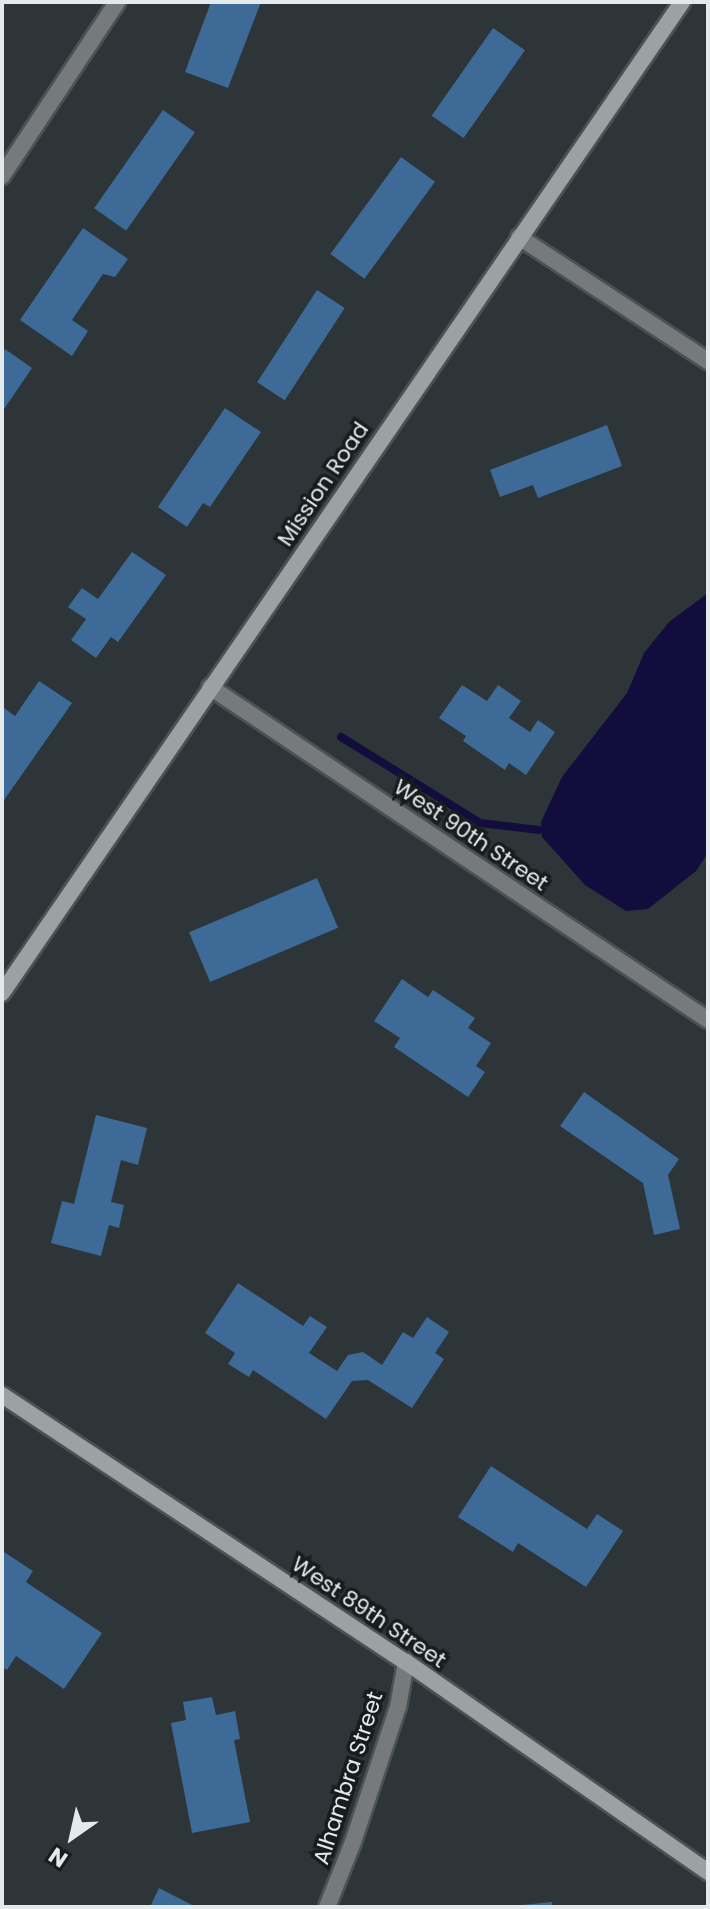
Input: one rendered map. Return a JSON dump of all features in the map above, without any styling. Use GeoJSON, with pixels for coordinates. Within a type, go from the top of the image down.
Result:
{"type":"FeatureCollection","features":[{"type":"Feature","properties":{"kind":"main road","name":"Mission Road"},"geometry":{"type":"LineString","coordinates":[[2,993],[682,2]]}},
{"type":"Feature","properties":{"kind":"main road","name":"West 89th Street"},"geometry":{"type":"LineString","coordinates":[[2,1395],[406,1662],[708,1872]]}},
{"type":"Feature","properties":{"kind":"street"},"geometry":{"type":"LineString","coordinates":[[2,176],[117,2]]}},
{"type":"Feature","properties":{"kind":"street"},"geometry":{"type":"LineString","coordinates":[[519,237],[708,361]]}},
{"type":"Feature","properties":{"kind":"street","name":"West 90th Street"},"geometry":{"type":"LineString","coordinates":[[210,687],[708,1020]]}},
{"type":"Feature","properties":{"kind":"street","name":"Alhambra Street"},"geometry":{"type":"LineString","coordinates":[[327,1907],[353,1842],[398,1707],[406,1662]]}},
{"type":"Feature","properties":{"kind":"shaded area"},"geometry":{"type":"Polygon","coordinates":[[[708,593],[706,856],[696,871],[648,909],[626,911],[585,885],[542,837],[541,822],[562,777],[627,693],[644,653],[669,622],[708,593]]]}},
{"type":"Feature","properties":{"kind":"building"},"geometry":{"type":"Polygon","coordinates":[[[211,2],[261,2],[228,88],[185,72],[211,2]]]}},
{"type":"Feature","properties":{"kind":"building"},"geometry":{"type":"Polygon","coordinates":[[[493,28],[525,50],[464,138],[432,116],[493,28]]]}},
{"type":"Feature","properties":{"kind":"building"},"geometry":{"type":"Polygon","coordinates":[[[163,110],[195,132],[126,231],[94,208],[163,110]]]}},
{"type":"Feature","properties":{"kind":"building"},"geometry":{"type":"Polygon","coordinates":[[[401,157],[435,182],[364,279],[330,254],[401,157]]]}},
{"type":"Feature","properties":{"kind":"building"},"geometry":{"type":"Polygon","coordinates":[[[83,228],[128,259],[115,277],[103,274],[72,320],[88,331],[72,356],[20,320],[83,228]]]}},
{"type":"Feature","properties":{"kind":"building"},"geometry":{"type":"Polygon","coordinates":[[[317,290],[345,308],[285,400],[257,382],[317,290]]]}},
{"type":"Feature","properties":{"kind":"building"},"geometry":{"type":"Polygon","coordinates":[[[5,349],[32,368],[2,412],[2,353],[5,349]]]}},
{"type":"Feature","properties":{"kind":"building"},"geometry":{"type":"Polygon","coordinates":[[[225,408],[261,432],[210,507],[203,503],[187,527],[158,507],[225,408]]]}},
{"type":"Feature","properties":{"kind":"building"},"geometry":{"type":"Polygon","coordinates":[[[607,425],[622,466],[538,498],[533,485],[500,497],[490,470],[607,425]]]}},
{"type":"Feature","properties":{"kind":"building"},"geometry":{"type":"Polygon","coordinates":[[[132,552],[166,575],[118,642],[111,637],[96,658],[71,640],[86,619],[68,607],[82,588],[98,599],[132,552]]]}},
{"type":"Feature","properties":{"kind":"building"},"geometry":{"type":"Polygon","coordinates":[[[39,681],[72,703],[2,803],[2,710],[4,708],[15,716],[39,681]]]}},
{"type":"Feature","properties":{"kind":"building"},"geometry":{"type":"Polygon","coordinates":[[[462,685],[487,701],[498,685],[521,701],[509,718],[530,732],[538,720],[555,732],[526,775],[509,763],[505,770],[463,741],[466,736],[439,718],[462,685]]]}},
{"type":"Feature","properties":{"kind":"building"},"geometry":{"type":"Polygon","coordinates":[[[317,878],[338,928],[210,982],[189,932],[317,878]]]}},
{"type":"Feature","properties":{"kind":"building"},"geometry":{"type":"Polygon","coordinates":[[[402,979],[428,997],[433,990],[475,1018],[468,1028],[491,1043],[476,1066],[485,1072],[468,1097],[394,1047],[400,1038],[374,1021],[402,979]]]}},
{"type":"Feature","properties":{"kind":"building"},"geometry":{"type":"Polygon","coordinates":[[[584,1092],[679,1159],[668,1175],[680,1229],[654,1235],[643,1183],[560,1126],[584,1092]]]}},
{"type":"Feature","properties":{"kind":"building"},"geometry":{"type":"Polygon","coordinates":[[[96,1115],[147,1128],[138,1165],[121,1160],[111,1202],[124,1205],[119,1228],[109,1225],[101,1256],[51,1243],[62,1201],[74,1204],[96,1115]]]}},
{"type":"Feature","properties":{"kind":"building"},"geometry":{"type":"Polygon","coordinates":[[[238,1283],[303,1326],[310,1316],[327,1327],[309,1353],[337,1371],[348,1355],[363,1352],[382,1365],[403,1332],[413,1338],[427,1317],[449,1332],[435,1353],[444,1359],[412,1408],[368,1380],[352,1381],[326,1419],[253,1370],[249,1377],[228,1364],[235,1353],[205,1333],[238,1283]]]}},
{"type":"Feature","properties":{"kind":"building"},"geometry":{"type":"Polygon","coordinates":[[[491,1466],[587,1529],[597,1514],[623,1531],[586,1587],[518,1543],[513,1552],[458,1517],[491,1466]]]}},
{"type":"Feature","properties":{"kind":"building"},"geometry":{"type":"Polygon","coordinates":[[[4,1552],[33,1571],[26,1582],[102,1633],[64,1689],[16,1656],[7,1670],[2,1667],[4,1552]]]}},
{"type":"Feature","properties":{"kind":"building"},"geometry":{"type":"Polygon","coordinates":[[[212,1697],[216,1715],[235,1711],[240,1739],[234,1740],[250,1822],[192,1833],[171,1723],[186,1720],[183,1702],[212,1697]]]}},
{"type":"Feature","properties":{"kind":"building"},"geometry":{"type":"Polygon","coordinates":[[[159,1888],[196,1907],[150,1907],[159,1888]]]}},
{"type":"Feature","properties":{"kind":"building"},"geometry":{"type":"Polygon","coordinates":[[[552,1902],[552,1907],[522,1907],[522,1905],[552,1902]]]}},
{"type":"Feature","properties":{"kind":"waterway"},"geometry":{"type":"LineString","coordinates":[[341,737],[480,823],[539,830]]}}]}
